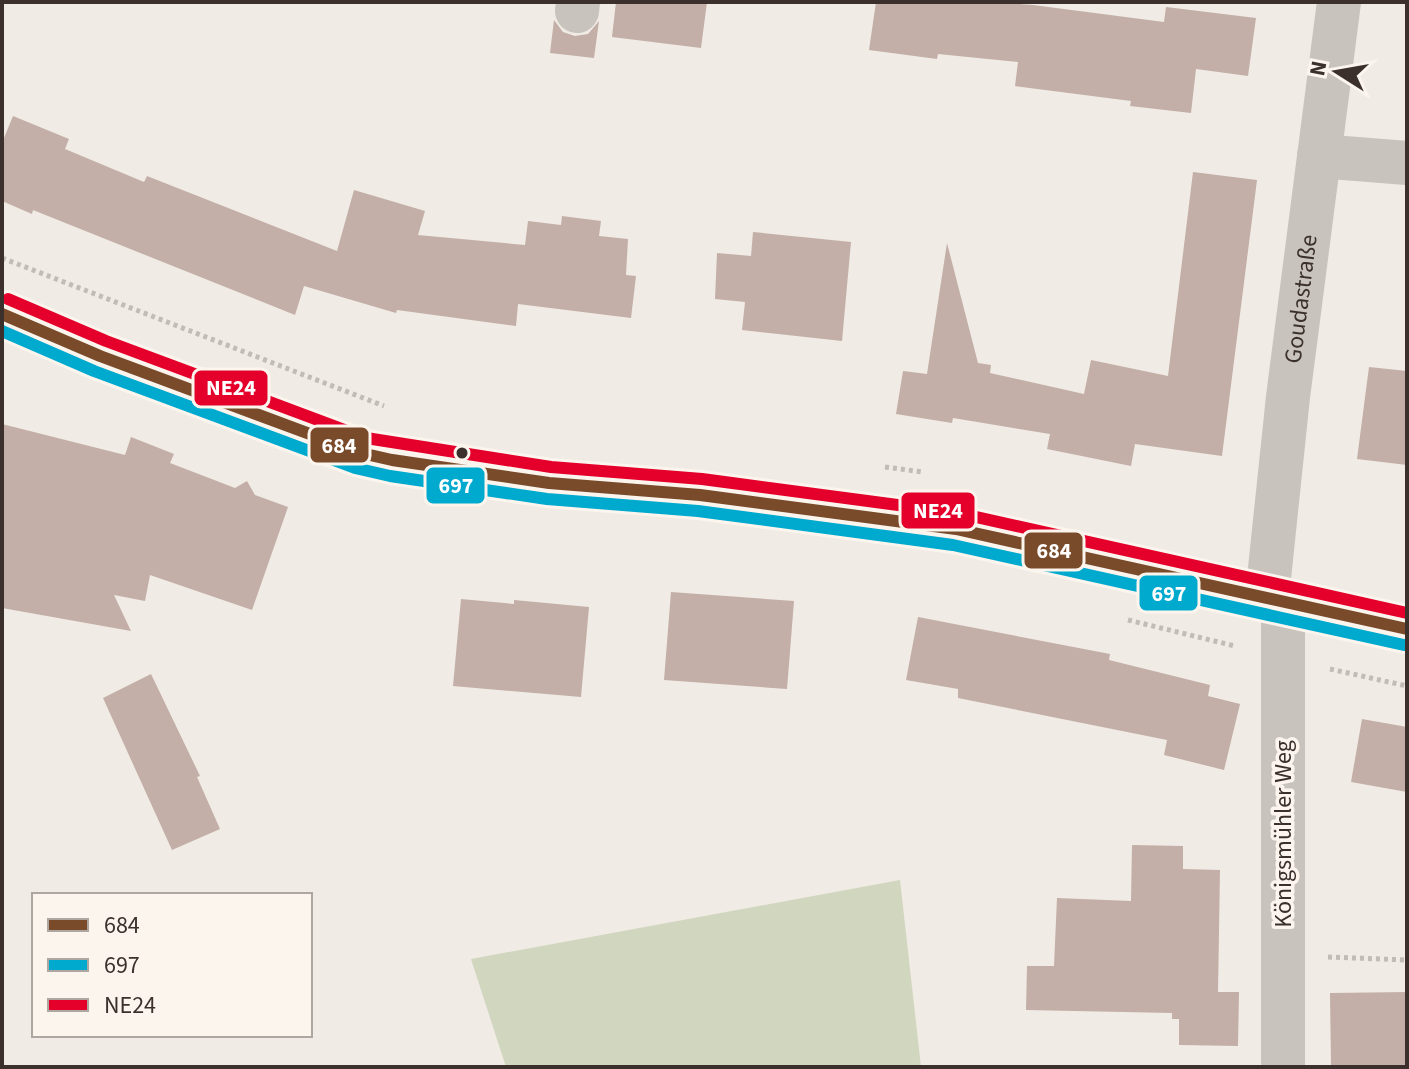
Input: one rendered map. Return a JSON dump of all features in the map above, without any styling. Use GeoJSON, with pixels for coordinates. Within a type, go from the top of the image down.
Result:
{"type":"FeatureCollection","features":[{"type":"Feature","properties":{"kind":"main road"},"geometry":{"type":"LineString","coordinates":[[2,314],[100,356],[361,453],[392,460],[549,483],[700,495],[956,529],[1407,629]]}},
{"type":"Feature","properties":{"kind":"street","name":"Goudastraße"},"geometry":{"type":"LineString","coordinates":[[1275,599],[1288,397],[1339,2]]}},
{"type":"Feature","properties":{"kind":"street"},"geometry":{"type":"LineString","coordinates":[[1319,156],[1407,163]]}},
{"type":"Feature","properties":{"kind":"street","name":"Königsmühler Weg"},"geometry":{"type":"LineString","coordinates":[[1275,599],[1283,1067]]}},
{"type":"Feature","properties":{"kind":"path"},"geometry":{"type":"LineString","coordinates":[[2,258],[389,408]]}},
{"type":"Feature","properties":{"kind":"path"},"geometry":{"type":"LineString","coordinates":[[878,467],[937,475]]}},
{"type":"Feature","properties":{"kind":"path"},"geometry":{"type":"LineString","coordinates":[[1283,956],[1407,960]]}},
{"type":"Feature","properties":{"kind":"green space"},"geometry":{"type":"Polygon","coordinates":[[[900,880],[921,1067],[506,1067],[471,959],[900,880]]]}},
{"type":"Feature","properties":{"kind":"building"},"geometry":{"type":"Polygon","coordinates":[[[616,2],[707,2],[701,48],[612,37],[616,2]]]}},
{"type":"Feature","properties":{"kind":"building"},"geometry":{"type":"Polygon","coordinates":[[[876,2],[1033,5],[1164,22],[1166,7],[1256,18],[1248,76],[1196,69],[1191,113],[1130,106],[1131,101],[1015,86],[1018,62],[938,54],[937,59],[869,50],[876,2]]]}},
{"type":"Feature","properties":{"kind":"building"},"geometry":{"type":"Polygon","coordinates":[[[554,20],[563,32],[575,36],[588,34],[599,21],[594,58],[550,53],[554,20]]]}},
{"type":"Feature","properties":{"kind":"building"},"geometry":{"type":"Polygon","coordinates":[[[13,116],[69,139],[65,149],[144,182],[147,176],[337,251],[354,190],[425,211],[418,235],[525,245],[528,221],[561,225],[562,216],[601,221],[599,236],[628,239],[626,275],[636,276],[631,318],[518,304],[516,326],[397,310],[396,313],[304,286],[295,315],[33,210],[32,214],[2,201],[2,143],[13,116]]]}},
{"type":"Feature","properties":{"kind":"building"},"geometry":{"type":"Polygon","coordinates":[[[1193,172],[1257,180],[1222,456],[1135,444],[1131,466],[1047,449],[1050,434],[953,418],[952,423],[896,414],[903,371],[927,374],[947,243],[978,363],[991,365],[990,373],[1084,394],[1091,360],[1168,376],[1193,172]]]}},
{"type":"Feature","properties":{"kind":"building"},"geometry":{"type":"Polygon","coordinates":[[[753,232],[851,242],[842,341],[742,330],[745,302],[715,299],[717,253],[751,256],[753,232]]]}},
{"type":"Feature","properties":{"kind":"building"},"geometry":{"type":"Polygon","coordinates":[[[1369,367],[1407,371],[1407,465],[1357,459],[1369,367]]]}},
{"type":"Feature","properties":{"kind":"building"},"geometry":{"type":"Polygon","coordinates":[[[2,424],[125,455],[131,437],[174,454],[170,463],[235,488],[247,481],[255,495],[288,507],[252,610],[150,575],[145,601],[114,595],[131,631],[2,608],[2,424]]]}},
{"type":"Feature","properties":{"kind":"building"},"geometry":{"type":"Polygon","coordinates":[[[671,592],[794,601],[787,689],[664,680],[671,592]]]}},
{"type":"Feature","properties":{"kind":"building"},"geometry":{"type":"Polygon","coordinates":[[[461,599],[589,607],[581,697],[453,686],[461,599]]]}},
{"type":"Feature","properties":{"kind":"building"},"geometry":{"type":"Polygon","coordinates":[[[918,617],[1110,654],[1109,660],[1210,685],[1208,696],[1240,704],[1224,770],[1164,755],[1167,740],[958,698],[958,689],[906,680],[918,617]]]}},
{"type":"Feature","properties":{"kind":"building"},"geometry":{"type":"Polygon","coordinates":[[[151,674],[200,776],[197,777],[220,829],[172,850],[103,698],[151,674]]]}},
{"type":"Feature","properties":{"kind":"building"},"geometry":{"type":"Polygon","coordinates":[[[1362,719],[1407,727],[1407,792],[1351,782],[1362,719]]]}},
{"type":"Feature","properties":{"kind":"building"},"geometry":{"type":"Polygon","coordinates":[[[1132,845],[1183,846],[1183,869],[1220,870],[1218,992],[1239,992],[1238,1046],[1179,1045],[1179,1019],[1172,1019],[1172,1013],[1026,1010],[1027,966],[1054,966],[1057,898],[1131,901],[1132,845]]]}},
{"type":"Feature","properties":{"kind":"building"},"geometry":{"type":"Polygon","coordinates":[[[1407,992],[1407,1065],[1331,1066],[1330,993],[1407,992]]]}},
{"type":"Feature","properties":{"kind":"transit line","name":"NE24"},"geometry":{"type":"LineString","coordinates":[[8,299],[106,341],[366,438],[551,467],[702,479],[958,513],[1407,613]]}},
{"type":"Feature","properties":{"kind":"transit line","name":"684"},"geometry":{"type":"LineString","coordinates":[[2,314],[100,356],[361,453],[392,460],[549,483],[700,495],[956,529],[1407,629]]}},
{"type":"Feature","properties":{"kind":"transit line","name":"697"},"geometry":{"type":"LineString","coordinates":[[2,331],[94,371],[355,468],[390,476],[547,499],[698,511],[953,545],[1404,645]]}}]}
